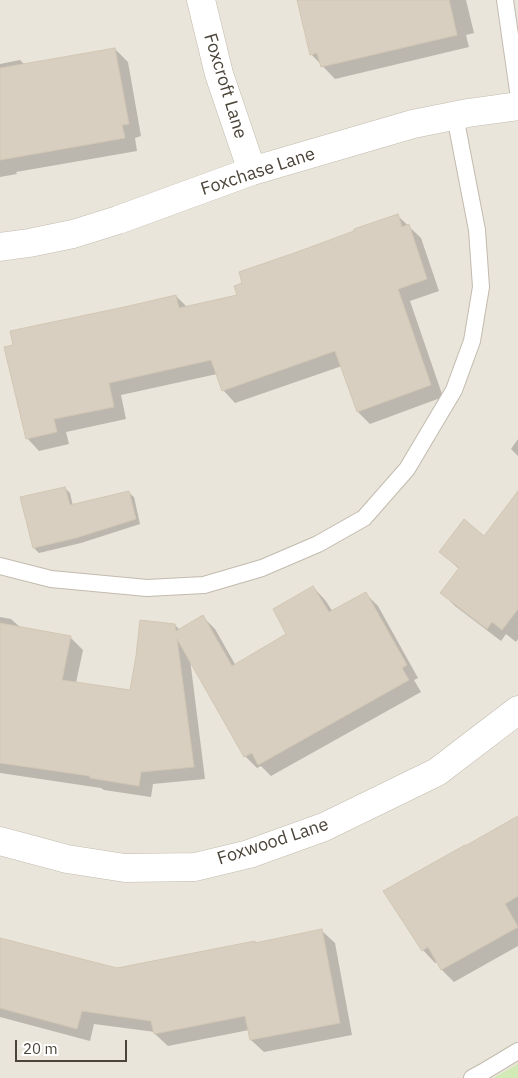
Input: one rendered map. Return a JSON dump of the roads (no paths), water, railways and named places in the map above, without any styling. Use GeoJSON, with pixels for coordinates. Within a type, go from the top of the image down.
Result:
{"type":"FeatureCollection","features":[{"type":"Feature","properties":{"kind":"street","name":"Foxcroft Lane"},"geometry":{"type":"LineString","coordinates":[[201,0],[219,74],[252,171]]}},
{"type":"Feature","properties":{"kind":"street","name":"Foxchase Lane"},"geometry":{"type":"LineString","coordinates":[[0,247],[64,236],[118,220],[252,171],[413,124],[518,106]]}},
{"type":"Feature","properties":{"kind":"street","name":"Foxwood Lane"},"geometry":{"type":"LineString","coordinates":[[0,841],[68,859],[125,868],[195,867],[249,854],[324,827],[437,772],[518,710]]}},
{"type":"Feature","properties":{"kind":"lane"},"geometry":{"type":"LineString","coordinates":[[505,0],[518,91]]}},
{"type":"Feature","properties":{"kind":"lane"},"geometry":{"type":"LineString","coordinates":[[0,566],[51,579],[147,588],[204,585],[262,568],[318,544],[364,518],[407,469],[454,390],[472,341],[480,287],[477,230],[455,116]]}},
{"type":"Feature","properties":{"kind":"lane"},"geometry":{"type":"LineString","coordinates":[[472,1078],[518,1051]]}}]}
